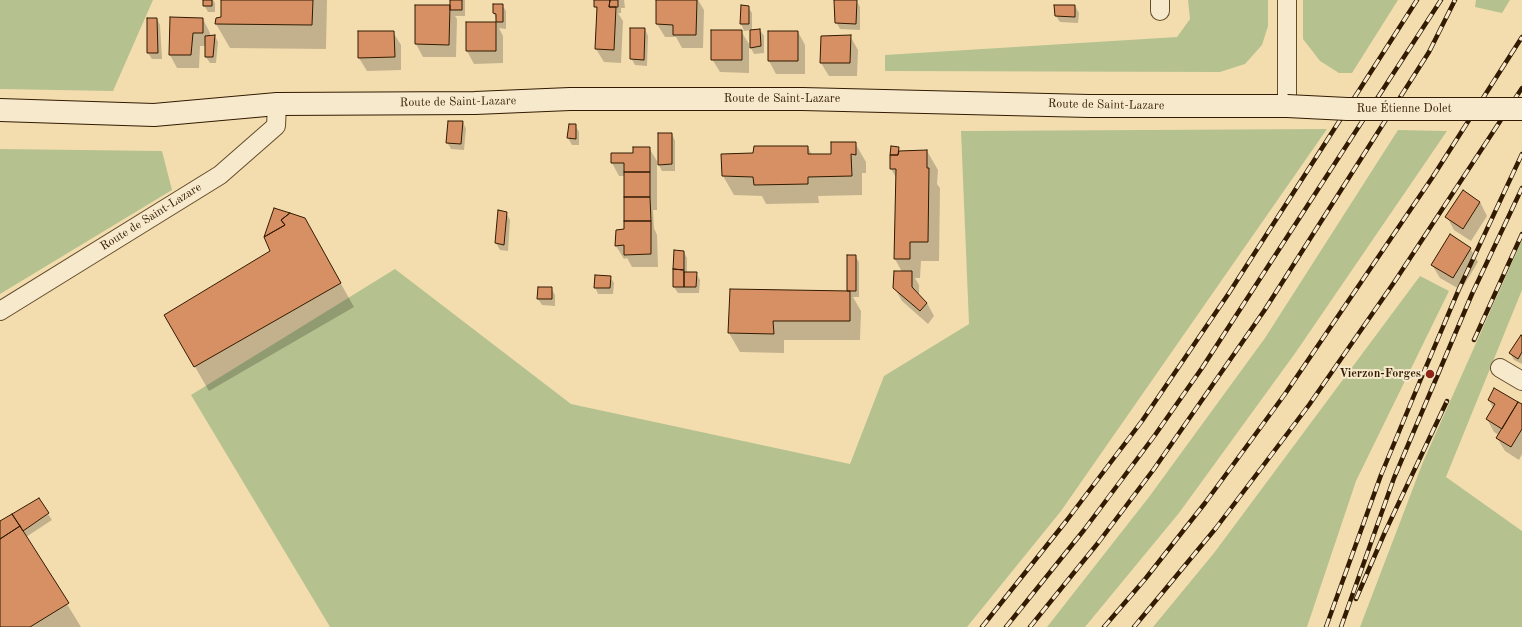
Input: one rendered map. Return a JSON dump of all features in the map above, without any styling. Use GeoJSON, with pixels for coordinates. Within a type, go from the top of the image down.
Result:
{"type":"FeatureCollection","features":[{"type":"Feature","properties":{"kind":"main road","name":"Route de Saint-Lazare"},"geometry":{"type":"LineString","coordinates":[[0,110],[154,115],[277,104],[475,102],[570,99],[802,99],[1089,106],[1287,106]]}},
{"type":"Feature","properties":{"kind":"main road","name":"Rue Étienne Dolet"},"geometry":{"type":"LineString","coordinates":[[1287,106],[1347,109],[1522,108]]}},
{"type":"Feature","properties":{"kind":"street"},"geometry":{"type":"LineString","coordinates":[[1287,0],[1287,106]]}},
{"type":"Feature","properties":{"kind":"street","name":"Route de Saint-Lazare"},"geometry":{"type":"LineString","coordinates":[[0,311],[220,175],[276,126],[277,104]]}},
{"type":"Feature","properties":{"kind":"street"},"geometry":{"type":"LineString","coordinates":[[1500,368],[1522,381]]}},
{"type":"Feature","properties":{"kind":"green space"},"geometry":{"type":"Polygon","coordinates":[[[0,0],[153,0],[113,91],[0,89],[0,0]]]}},
{"type":"Feature","properties":{"kind":"green space"},"geometry":{"type":"Polygon","coordinates":[[[1188,0],[1268,0],[1268,26],[1262,45],[1245,64],[1220,72],[885,71],[885,55],[1177,37],[1190,19],[1188,0]]]}},
{"type":"Feature","properties":{"kind":"green space"},"geometry":{"type":"Polygon","coordinates":[[[1303,0],[1398,0],[1352,73],[1339,73],[1320,61],[1303,39],[1303,0]]]}},
{"type":"Feature","properties":{"kind":"green space"},"geometry":{"type":"Polygon","coordinates":[[[1476,0],[1510,0],[1502,13],[1475,7],[1476,0]]]}},
{"type":"Feature","properties":{"kind":"green space"},"geometry":{"type":"Polygon","coordinates":[[[1327,129],[1061,511],[967,627],[330,627],[191,395],[395,269],[571,404],[850,464],[884,376],[969,324],[961,131],[1327,129]]]}},
{"type":"Feature","properties":{"kind":"green space"},"geometry":{"type":"Polygon","coordinates":[[[1398,130],[1447,131],[1296,352],[1179,513],[1085,627],[1047,627],[1149,497],[1265,338],[1398,130]]]}},
{"type":"Feature","properties":{"kind":"green space"},"geometry":{"type":"Polygon","coordinates":[[[0,149],[162,151],[172,190],[0,294],[0,149]]]}},
{"type":"Feature","properties":{"kind":"green space"},"geometry":{"type":"Polygon","coordinates":[[[1522,240],[1522,290],[1446,477],[1522,531],[1522,627],[1360,627],[1423,462],[1522,240]]]}},
{"type":"Feature","properties":{"kind":"green space"},"geometry":{"type":"Polygon","coordinates":[[[1420,276],[1449,291],[1356,481],[1307,627],[1153,627],[1214,553],[1420,276]]]}},
{"type":"Feature","properties":{"kind":"building"},"geometry":{"type":"Polygon","coordinates":[[[203,0],[212,0],[212,6],[203,6],[203,0]]]}},
{"type":"Feature","properties":{"kind":"building"},"geometry":{"type":"Polygon","coordinates":[[[221,0],[313,0],[312,25],[215,24],[216,18],[221,17],[221,0]]]}},
{"type":"Feature","properties":{"kind":"building"},"geometry":{"type":"Polygon","coordinates":[[[450,0],[462,0],[462,10],[450,10],[450,0]]]}},
{"type":"Feature","properties":{"kind":"building"},"geometry":{"type":"Polygon","coordinates":[[[594,0],[610,0],[609,7],[616,7],[614,50],[595,49],[597,7],[594,7],[594,0]]]}},
{"type":"Feature","properties":{"kind":"building"},"geometry":{"type":"Polygon","coordinates":[[[610,0],[618,0],[618,7],[609,7],[610,0]]]}},
{"type":"Feature","properties":{"kind":"building"},"geometry":{"type":"Polygon","coordinates":[[[656,0],[697,0],[696,35],[673,35],[673,25],[656,24],[656,0]]]}},
{"type":"Feature","properties":{"kind":"building"},"geometry":{"type":"Polygon","coordinates":[[[834,0],[857,0],[856,24],[835,23],[834,0]]]}},
{"type":"Feature","properties":{"kind":"building"},"geometry":{"type":"Polygon","coordinates":[[[493,4],[503,4],[503,22],[496,22],[496,14],[493,13],[493,4]]]}},
{"type":"Feature","properties":{"kind":"building"},"geometry":{"type":"Polygon","coordinates":[[[415,5],[450,5],[449,45],[415,44],[415,5]]]}},
{"type":"Feature","properties":{"kind":"building"},"geometry":{"type":"Polygon","coordinates":[[[741,5],[749,6],[749,24],[740,24],[741,5]]]}},
{"type":"Feature","properties":{"kind":"building"},"geometry":{"type":"Polygon","coordinates":[[[1054,5],[1075,5],[1075,17],[1055,16],[1054,5]]]}},
{"type":"Feature","properties":{"kind":"building"},"geometry":{"type":"Polygon","coordinates":[[[170,17],[203,18],[203,33],[193,33],[191,55],[169,55],[170,17]]]}},
{"type":"Feature","properties":{"kind":"building"},"geometry":{"type":"Polygon","coordinates":[[[147,18],[157,18],[158,53],[147,53],[147,18]]]}},
{"type":"Feature","properties":{"kind":"building"},"geometry":{"type":"Polygon","coordinates":[[[466,22],[496,22],[496,51],[466,51],[466,22]]]}},
{"type":"Feature","properties":{"kind":"building"},"geometry":{"type":"Polygon","coordinates":[[[630,28],[645,28],[644,60],[630,59],[630,28]]]}},
{"type":"Feature","properties":{"kind":"building"},"geometry":{"type":"Polygon","coordinates":[[[760,29],[761,46],[750,48],[750,30],[760,29]]]}},
{"type":"Feature","properties":{"kind":"building"},"geometry":{"type":"Polygon","coordinates":[[[711,30],[742,30],[742,60],[711,60],[711,30]]]}},
{"type":"Feature","properties":{"kind":"building"},"geometry":{"type":"Polygon","coordinates":[[[358,31],[394,31],[395,57],[358,58],[358,31]]]}},
{"type":"Feature","properties":{"kind":"building"},"geometry":{"type":"Polygon","coordinates":[[[768,31],[798,31],[798,61],[768,61],[768,31]]]}},
{"type":"Feature","properties":{"kind":"building"},"geometry":{"type":"Polygon","coordinates":[[[215,35],[213,57],[205,57],[205,36],[215,35]]]}},
{"type":"Feature","properties":{"kind":"building"},"geometry":{"type":"Polygon","coordinates":[[[851,35],[850,63],[820,63],[821,36],[851,35]]]}},
{"type":"Feature","properties":{"kind":"building"},"geometry":{"type":"Polygon","coordinates":[[[448,121],[463,121],[461,144],[446,143],[448,121]]]}},
{"type":"Feature","properties":{"kind":"building"},"geometry":{"type":"Polygon","coordinates":[[[569,124],[576,124],[576,139],[567,138],[569,124]]]}},
{"type":"Feature","properties":{"kind":"building"},"geometry":{"type":"Polygon","coordinates":[[[658,133],[672,133],[672,164],[658,165],[658,133]]]}},
{"type":"Feature","properties":{"kind":"building"},"geometry":{"type":"Polygon","coordinates":[[[831,142],[856,142],[856,155],[851,154],[852,176],[808,177],[808,184],[754,185],[753,177],[722,176],[721,154],[753,153],[754,146],[808,146],[808,154],[831,154],[831,142]]]}},
{"type":"Feature","properties":{"kind":"building"},"geometry":{"type":"Polygon","coordinates":[[[891,146],[899,147],[898,155],[890,155],[891,146]]]}},
{"type":"Feature","properties":{"kind":"building"},"geometry":{"type":"Polygon","coordinates":[[[633,147],[650,147],[650,172],[624,172],[624,163],[611,163],[611,153],[633,153],[633,147]]]}},
{"type":"Feature","properties":{"kind":"building"},"geometry":{"type":"Polygon","coordinates":[[[927,150],[927,168],[929,168],[928,242],[910,242],[910,259],[894,259],[896,169],[890,169],[890,155],[898,155],[899,151],[927,150]]]}},
{"type":"Feature","properties":{"kind":"building"},"geometry":{"type":"Polygon","coordinates":[[[624,172],[650,172],[650,197],[624,197],[624,172]]]}},
{"type":"Feature","properties":{"kind":"building"},"geometry":{"type":"Polygon","coordinates":[[[1463,190],[1480,202],[1463,229],[1445,217],[1463,190]]]}},
{"type":"Feature","properties":{"kind":"building"},"geometry":{"type":"Polygon","coordinates":[[[624,197],[650,197],[651,221],[624,221],[624,197]]]}},
{"type":"Feature","properties":{"kind":"building"},"geometry":{"type":"Polygon","coordinates":[[[274,208],[290,213],[281,220],[285,225],[264,237],[274,208]]]}},
{"type":"Feature","properties":{"kind":"building"},"geometry":{"type":"Polygon","coordinates":[[[498,210],[507,212],[504,245],[495,243],[498,210]]]}},
{"type":"Feature","properties":{"kind":"building"},"geometry":{"type":"Polygon","coordinates":[[[290,213],[305,218],[341,283],[194,367],[164,315],[270,251],[264,237],[285,225],[281,220],[290,213]]]}},
{"type":"Feature","properties":{"kind":"building"},"geometry":{"type":"Polygon","coordinates":[[[624,221],[651,221],[651,254],[624,255],[624,245],[615,246],[616,230],[624,229],[624,221]]]}},
{"type":"Feature","properties":{"kind":"building"},"geometry":{"type":"Polygon","coordinates":[[[1450,234],[1471,248],[1453,278],[1431,265],[1450,234]]]}},
{"type":"Feature","properties":{"kind":"building"},"geometry":{"type":"Polygon","coordinates":[[[674,250],[684,251],[684,270],[673,269],[674,250]]]}},
{"type":"Feature","properties":{"kind":"building"},"geometry":{"type":"Polygon","coordinates":[[[847,255],[856,255],[856,291],[847,291],[847,255]]]}},
{"type":"Feature","properties":{"kind":"building"},"geometry":{"type":"Polygon","coordinates":[[[673,269],[684,270],[684,287],[673,287],[673,269]]]}},
{"type":"Feature","properties":{"kind":"building"},"geometry":{"type":"Polygon","coordinates":[[[894,271],[912,271],[912,287],[927,303],[920,311],[893,288],[894,271]]]}},
{"type":"Feature","properties":{"kind":"building"},"geometry":{"type":"Polygon","coordinates":[[[684,272],[697,272],[696,287],[684,287],[684,272]]]}},
{"type":"Feature","properties":{"kind":"building"},"geometry":{"type":"Polygon","coordinates":[[[595,275],[611,276],[610,288],[594,288],[595,275]]]}},
{"type":"Feature","properties":{"kind":"building"},"geometry":{"type":"Polygon","coordinates":[[[538,287],[552,287],[552,299],[537,299],[538,287]]]}},
{"type":"Feature","properties":{"kind":"building"},"geometry":{"type":"Polygon","coordinates":[[[730,289],[850,291],[850,321],[773,321],[774,334],[728,333],[730,289]]]}},
{"type":"Feature","properties":{"kind":"building"},"geometry":{"type":"Polygon","coordinates":[[[1521,335],[1522,352],[1518,359],[1509,353],[1521,335]]]}},
{"type":"Feature","properties":{"kind":"building"},"geometry":{"type":"Polygon","coordinates":[[[1494,388],[1518,402],[1502,429],[1486,419],[1495,404],[1488,400],[1494,388]]]}},
{"type":"Feature","properties":{"kind":"building"},"geometry":{"type":"Polygon","coordinates":[[[1518,402],[1522,404],[1522,429],[1511,447],[1496,438],[1518,402]]]}},
{"type":"Feature","properties":{"kind":"building"},"geometry":{"type":"Polygon","coordinates":[[[39,498],[49,513],[23,531],[12,514],[39,498]]]}},
{"type":"Feature","properties":{"kind":"building"},"geometry":{"type":"Polygon","coordinates":[[[12,514],[20,526],[0,539],[0,521],[12,514]]]}},
{"type":"Feature","properties":{"kind":"building"},"geometry":{"type":"Polygon","coordinates":[[[20,526],[69,603],[30,627],[0,627],[0,539],[20,526]]]}},
{"type":"Feature","properties":{"kind":"railway"},"geometry":{"type":"LineString","coordinates":[[982,627],[1067,520],[1142,421],[1229,293],[1417,0]]}},
{"type":"Feature","properties":{"kind":"railway"},"geometry":{"type":"LineString","coordinates":[[1006,627],[1084,530],[1155,435],[1202,368],[1441,0]]}},
{"type":"Feature","properties":{"kind":"railway"},"geometry":{"type":"LineString","coordinates":[[1030,627],[1098,543],[1154,469],[1264,311],[1429,52],[1455,0]]}},
{"type":"Feature","properties":{"kind":"railway"},"geometry":{"type":"LineString","coordinates":[[1104,627],[1146,578],[1205,503],[1285,394],[1432,178],[1522,37]]}},
{"type":"Feature","properties":{"kind":"railway"},"geometry":{"type":"LineString","coordinates":[[1134,627],[1216,528],[1309,405],[1395,281],[1522,88]]}},
{"type":"Feature","properties":{"kind":"railway"},"geometry":{"type":"LineString","coordinates":[[1326,627],[1381,475],[1459,289],[1522,154]]}},
{"type":"Feature","properties":{"kind":"railway"},"geometry":{"type":"LineString","coordinates":[[1341,627],[1394,478],[1472,294],[1522,188]]}},
{"type":"Feature","properties":{"kind":"railway"},"geometry":{"type":"LineString","coordinates":[[1474,340],[1522,234]]}},
{"type":"Feature","properties":{"kind":"railway"},"geometry":{"type":"LineString","coordinates":[[1356,599],[1385,532],[1447,401]]}},
{"type":"Feature","properties":{"kind":"place","name":"Vierzon-Forges"},"geometry":{"type":"Point","coordinates":[1430,374]}}]}
